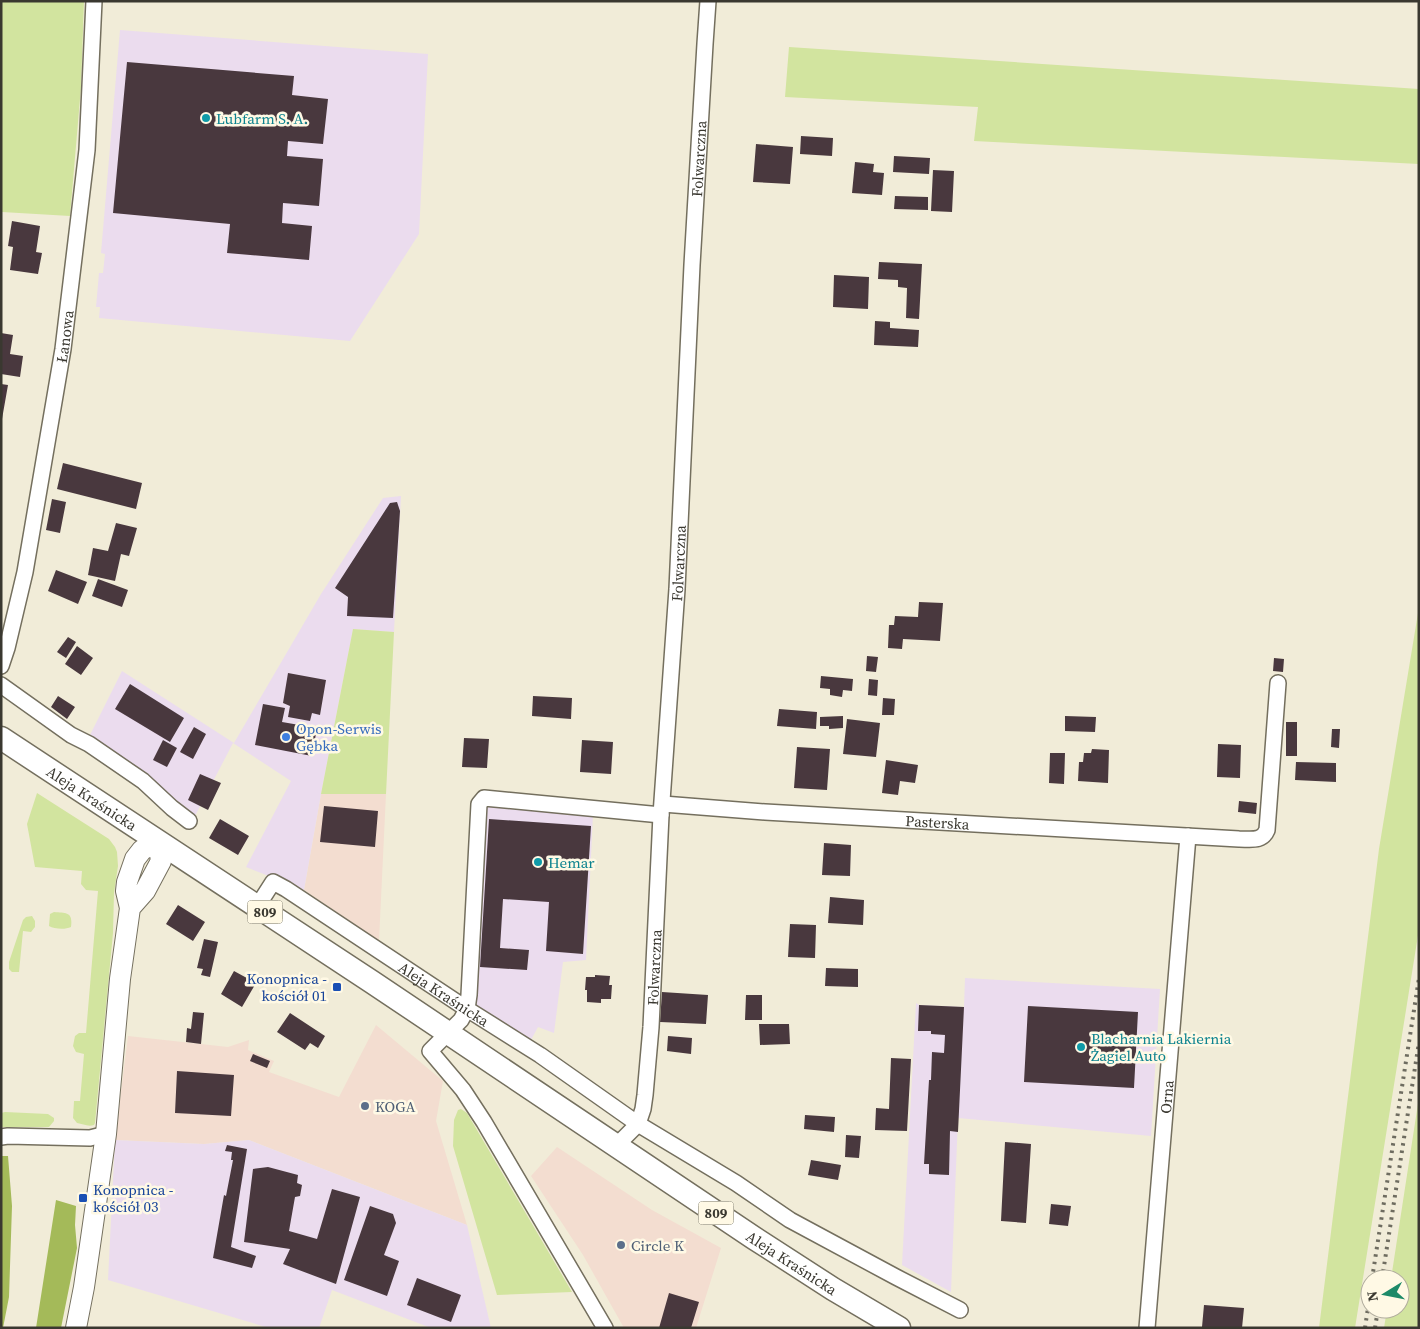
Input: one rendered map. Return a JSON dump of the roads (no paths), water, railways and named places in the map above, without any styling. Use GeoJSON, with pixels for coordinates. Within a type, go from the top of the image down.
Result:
{"type":"FeatureCollection","features":[{"type":"Feature","properties":{"kind":"main road","name":"Aleja Kraśnicka"},"geometry":{"type":"LineString","coordinates":[[1,738],[833,1289],[900,1328]]}},
{"type":"Feature","properties":{"kind":"street","name":"Łanowa"},"geometry":{"type":"LineString","coordinates":[[1,666],[25,572],[63,349],[87,150],[94,1]]}},
{"type":"Feature","properties":{"kind":"street","name":"Folwarczna"},"geometry":{"type":"LineString","coordinates":[[638,1124],[646,1095],[651,1027],[662,809],[677,589],[692,265],[708,1]]}},
{"type":"Feature","properties":{"kind":"street","name":"Pasterska"},"geometry":{"type":"LineString","coordinates":[[467,1009],[479,804],[484,798],[662,809],[773,813],[1259,839],[1264,836],[1267,830],[1278,683]]}},
{"type":"Feature","properties":{"kind":"street"},"geometry":{"type":"LineString","coordinates":[[1,685],[71,735],[89,744],[143,781],[189,821]]}},
{"type":"Feature","properties":{"kind":"street","name":"Orna"},"geometry":{"type":"LineString","coordinates":[[1147,1328],[1188,836]]}},
{"type":"Feature","properties":{"kind":"street"},"geometry":{"type":"LineString","coordinates":[[76,1328],[84,1287],[106,1134],[120,979],[130,908],[145,891],[161,861],[158,841]]}},
{"type":"Feature","properties":{"kind":"street","name":"Aleja Kraśnicka"},"geometry":{"type":"LineString","coordinates":[[257,907],[273,882],[286,889],[540,1055],[638,1124],[736,1183],[790,1220],[960,1310]]}},
{"type":"Feature","properties":{"kind":"street"},"geometry":{"type":"LineString","coordinates":[[467,1009],[460,1020],[430,1051],[463,1090],[484,1122],[605,1328]]}},
{"type":"Feature","properties":{"kind":"street"},"geometry":{"type":"LineString","coordinates":[[616,1146],[638,1124]]}},
{"type":"Feature","properties":{"kind":"street"},"geometry":{"type":"LineString","coordinates":[[1,1137],[90,1138],[106,1134]]}},
{"type":"Feature","properties":{"kind":"railway"},"geometry":{"type":"LineString","coordinates":[[1374,1269],[1419,978]]}},
{"type":"Feature","properties":{"kind":"railway"},"geometry":{"type":"LineString","coordinates":[[1384,1269],[1419,1042]]}},
{"type":"Feature","properties":{"kind":"railway"},"geometry":{"type":"LineString","coordinates":[[1365,1328],[1366,1319]]}},
{"type":"Feature","properties":{"kind":"railway"},"geometry":{"type":"LineString","coordinates":[[1375,1328],[1376,1319]]}},
{"type":"Feature","properties":{"kind":"place","name":"Lubfarm S. A."},"geometry":{"type":"Point","coordinates":[206,118]}},
{"type":"Feature","properties":{"kind":"place","name":"Opon-Serwis Gębka"},"geometry":{"type":"Point","coordinates":[286,737]}},
{"type":"Feature","properties":{"kind":"place","name":"Hemar"},"geometry":{"type":"Point","coordinates":[538,862]}},
{"type":"Feature","properties":{"kind":"place","name":"Konopnica - kościół 01"},"geometry":{"type":"Point","coordinates":[337,987]}},
{"type":"Feature","properties":{"kind":"place","name":"Blacharnia Lakiernia Żagiel Auto"},"geometry":{"type":"Point","coordinates":[1081,1047]}},
{"type":"Feature","properties":{"kind":"place","name":"KOGA"},"geometry":{"type":"Point","coordinates":[365,1106]}},
{"type":"Feature","properties":{"kind":"place","name":"Konopnica - kościół 03"},"geometry":{"type":"Point","coordinates":[83,1198]}},
{"type":"Feature","properties":{"kind":"place","name":"Circle K"},"geometry":{"type":"Point","coordinates":[621,1245]}}]}
